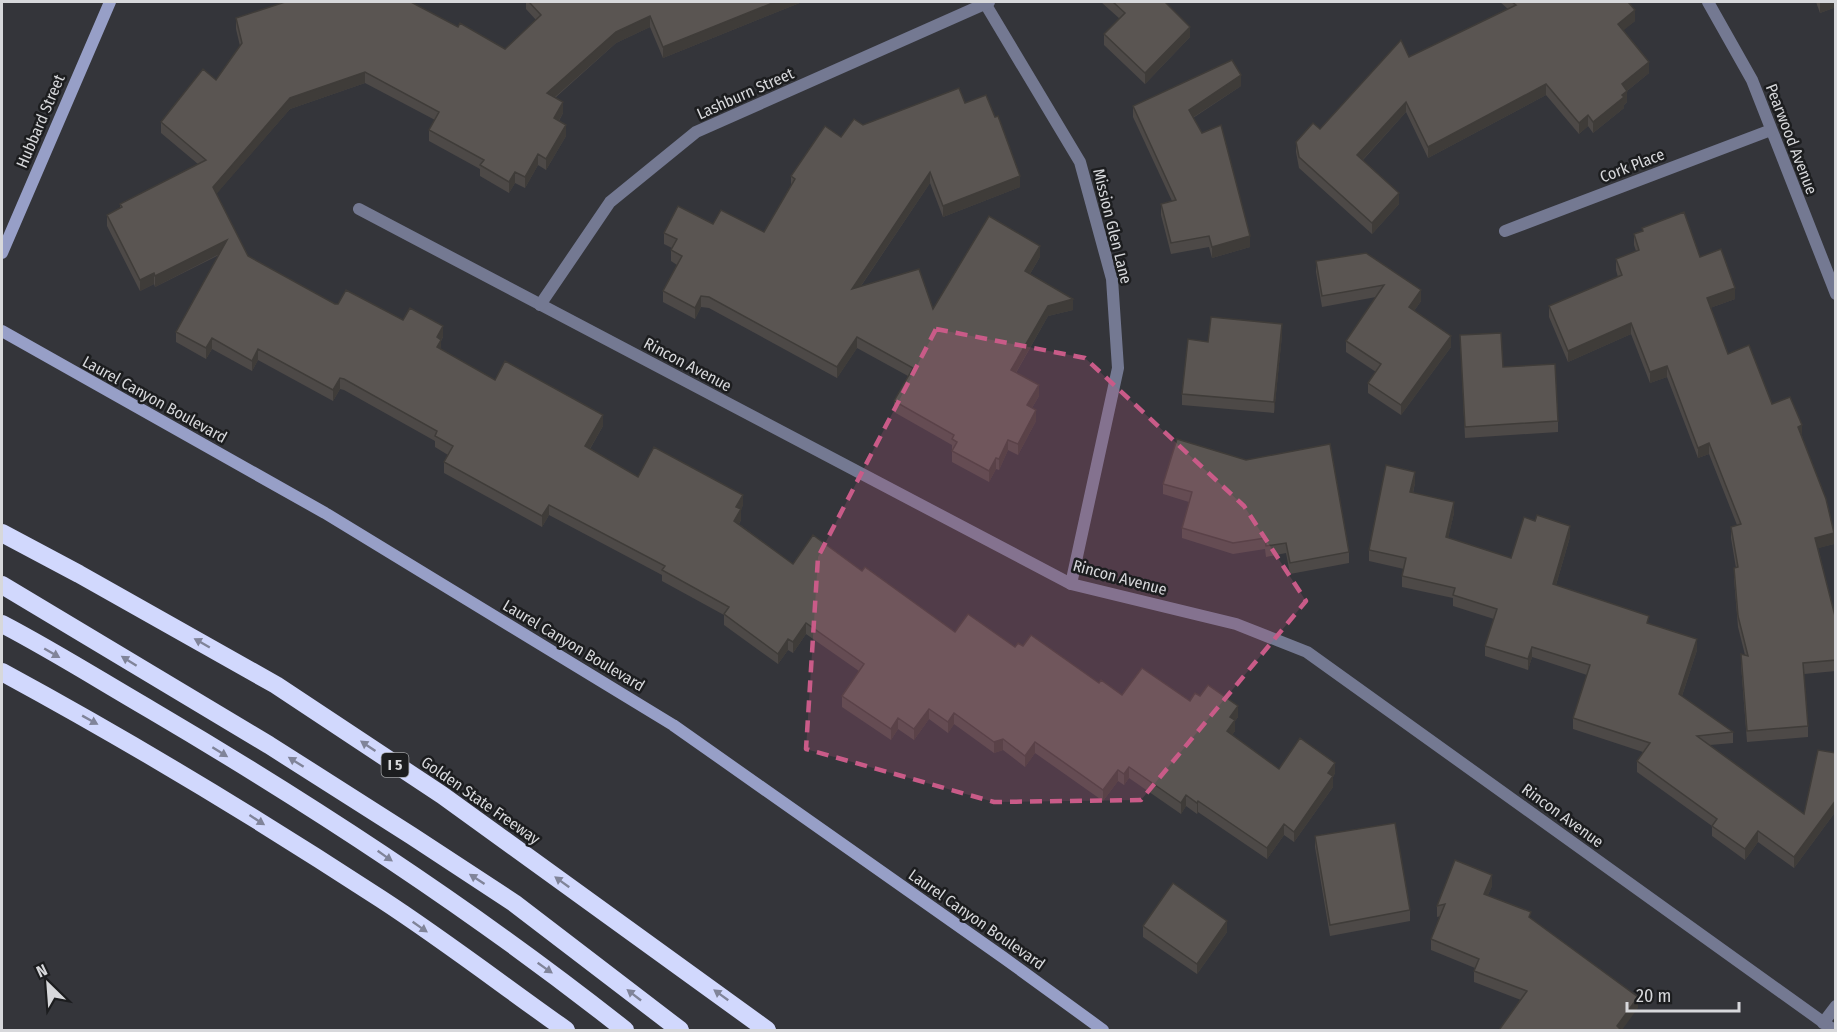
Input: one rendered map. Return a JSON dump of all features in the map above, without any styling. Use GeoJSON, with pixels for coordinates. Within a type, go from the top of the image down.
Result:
{"type":"FeatureCollection","features":[{"type":"Feature","properties":{"kind":"highway","name":"Golden State Freeway"},"geometry":{"type":"LineString","coordinates":[[2,533],[80,573],[276,685],[442,795],[767,1030]]}},
{"type":"Feature","properties":{"kind":"highway"},"geometry":{"type":"LineString","coordinates":[[2,585],[269,745],[422,842],[514,903],[680,1030]]}},
{"type":"Feature","properties":{"kind":"highway"},"geometry":{"type":"LineString","coordinates":[[2,624],[204,741],[364,841],[561,979],[625,1030]]}},
{"type":"Feature","properties":{"kind":"highway"},"geometry":{"type":"LineString","coordinates":[[2,672],[91,720],[238,808],[383,900],[566,1030]]}},
{"type":"Feature","properties":{"kind":"main road","name":"Hubbard Street"},"geometry":{"type":"LineString","coordinates":[[2,253],[110,2]]}},
{"type":"Feature","properties":{"kind":"main road","name":"Laurel Canyon Boulevard"},"geometry":{"type":"LineString","coordinates":[[2,331],[325,513],[674,725],[1103,1030]]}},
{"type":"Feature","properties":{"kind":"street","name":"Pearwood Avenue"},"geometry":{"type":"LineString","coordinates":[[1708,2],[1752,80],[1836,294]]}},
{"type":"Feature","properties":{"kind":"street","name":"Lashburn Street"},"geometry":{"type":"LineString","coordinates":[[540,305],[610,202],[696,132],[988,3]]}},
{"type":"Feature","properties":{"kind":"street","name":"Mission Glen Lane"},"geometry":{"type":"LineString","coordinates":[[988,3],[1080,162],[1112,279],[1118,368],[1071,584]]}},
{"type":"Feature","properties":{"kind":"street","name":"Cork Place"},"geometry":{"type":"LineString","coordinates":[[1505,231],[1771,130]]}},
{"type":"Feature","properties":{"kind":"street","name":"Rincon Avenue"},"geometry":{"type":"LineString","coordinates":[[359,209],[1071,584],[1236,624],[1307,652],[1833,1030]]}},
{"type":"Feature","properties":{"kind":"street"},"geometry":{"type":"LineString","coordinates":[[1823,1023],[1836,1006]]}},
{"type":"Feature","properties":{"kind":"highlighted area"},"geometry":{"type":"Polygon","coordinates":[[[936,329],[1085,358],[1244,506],[1306,601],[1141,800],[994,802],[806,749],[818,557],[936,329]]]}},
{"type":"Feature","properties":{"kind":"building"},"geometry":{"type":"Polygon","coordinates":[[[285,2],[411,2],[458,27],[460,23],[505,49],[541,15],[529,2],[775,2],[663,47],[650,16],[616,32],[547,93],[563,102],[554,118],[566,125],[546,159],[538,154],[525,177],[515,172],[509,182],[480,165],[484,160],[429,130],[439,112],[365,72],[290,98],[213,187],[248,256],[335,304],[338,304],[346,290],[403,320],[410,308],[443,326],[437,337],[441,340],[437,347],[495,380],[505,361],[603,415],[585,446],[638,477],[654,447],[743,495],[736,507],[741,509],[734,521],[793,564],[813,535],[862,571],[865,567],[955,632],[968,614],[1015,647],[1018,643],[1023,646],[1031,635],[1099,683],[1101,680],[1122,695],[1142,668],[1190,701],[1195,693],[1200,696],[1208,685],[1238,706],[1230,717],[1235,720],[1227,731],[1279,769],[1300,738],[1335,763],[1328,773],[1333,776],[1294,832],[1284,824],[1267,848],[1198,801],[1197,803],[1186,795],[1181,803],[1129,767],[1124,774],[1118,770],[1103,790],[1035,742],[1025,756],[1003,739],[994,742],[954,713],[948,722],[929,709],[914,729],[898,718],[891,729],[842,696],[864,664],[806,623],[793,642],[788,639],[778,654],[724,614],[729,607],[662,570],[665,566],[549,505],[542,516],[444,462],[453,446],[435,436],[437,431],[344,379],[340,378],[333,390],[258,349],[252,361],[212,338],[206,348],[176,332],[227,240],[155,276],[154,273],[140,280],[107,215],[122,207],[120,204],[206,160],[161,122],[203,69],[216,80],[242,43],[236,18],[285,2]]]}},
{"type":"Feature","properties":{"kind":"building"},"geometry":{"type":"Polygon","coordinates":[[[1113,2],[1165,2],[1190,27],[1145,73],[1104,34],[1125,13],[1113,2]]]}},
{"type":"Feature","properties":{"kind":"building"},"geometry":{"type":"Polygon","coordinates":[[[1512,2],[1628,2],[1635,10],[1618,24],[1649,62],[1622,84],[1627,91],[1622,95],[1624,97],[1593,122],[1588,115],[1579,123],[1546,84],[1428,147],[1406,102],[1357,155],[1399,193],[1372,223],[1299,157],[1296,142],[1313,123],[1320,129],[1401,40],[1409,57],[1516,5],[1512,2]]]}},
{"type":"Feature","properties":{"kind":"building"},"geometry":{"type":"Polygon","coordinates":[[[1232,60],[1241,75],[1189,110],[1202,133],[1221,125],[1250,236],[1212,247],[1209,236],[1171,243],[1161,204],[1176,200],[1133,106],[1232,60]]]}},
{"type":"Feature","properties":{"kind":"building"},"geometry":{"type":"Polygon","coordinates":[[[959,88],[965,103],[986,95],[995,117],[998,116],[1020,176],[943,206],[930,172],[852,289],[919,269],[933,309],[989,216],[1040,246],[1025,271],[1073,299],[1048,306],[1011,370],[1039,385],[1027,405],[1036,410],[1018,444],[1008,440],[999,459],[996,458],[989,471],[952,451],[957,442],[952,439],[954,435],[894,401],[913,368],[857,337],[837,367],[709,297],[701,296],[695,308],[663,291],[682,256],[671,250],[677,239],[664,233],[678,206],[713,224],[721,210],[764,232],[795,179],[791,176],[825,126],[841,137],[854,119],[863,125],[959,88]]]}},
{"type":"Feature","properties":{"kind":"building"},"geometry":{"type":"Polygon","coordinates":[[[1684,212],[1700,257],[1721,249],[1735,288],[1707,298],[1728,354],[1749,345],[1772,404],[1790,397],[1802,425],[1798,427],[1826,499],[1834,533],[1815,538],[1836,620],[1836,660],[1803,663],[1808,726],[1747,731],[1741,654],[1748,656],[1738,616],[1734,568],[1738,567],[1731,527],[1741,524],[1709,443],[1698,448],[1667,366],[1650,372],[1631,323],[1568,351],[1549,306],[1622,275],[1616,259],[1639,250],[1634,234],[1643,231],[1642,228],[1684,212]]]}},
{"type":"Feature","properties":{"kind":"building"},"geometry":{"type":"Polygon","coordinates":[[[1366,253],[1421,290],[1409,307],[1451,336],[1401,405],[1368,383],[1381,364],[1346,341],[1384,285],[1322,296],[1316,261],[1366,253]]]}},
{"type":"Feature","properties":{"kind":"building"},"geometry":{"type":"Polygon","coordinates":[[[1211,317],[1282,324],[1274,402],[1182,394],[1188,339],[1208,342],[1211,317]]]}},
{"type":"Feature","properties":{"kind":"building"},"geometry":{"type":"Polygon","coordinates":[[[1501,333],[1503,367],[1555,364],[1558,421],[1465,427],[1460,335],[1501,333]]]}},
{"type":"Feature","properties":{"kind":"building"},"geometry":{"type":"Polygon","coordinates":[[[1177,439],[1246,460],[1330,444],[1349,552],[1290,563],[1286,543],[1266,546],[1265,538],[1233,543],[1182,528],[1192,492],[1163,484],[1177,439]]]}},
{"type":"Feature","properties":{"kind":"building"},"geometry":{"type":"Polygon","coordinates":[[[1386,465],[1415,472],[1410,492],[1454,502],[1446,537],[1511,558],[1524,517],[1535,521],[1537,515],[1570,526],[1553,584],[1649,616],[1647,623],[1697,639],[1679,694],[1733,732],[1697,736],[1804,814],[1818,750],[1836,753],[1836,800],[1794,857],[1758,831],[1745,849],[1712,826],[1717,819],[1637,761],[1650,743],[1573,718],[1590,665],[1532,647],[1528,659],[1485,646],[1497,609],[1453,595],[1455,588],[1402,576],[1406,558],[1369,550],[1386,465]]]}},
{"type":"Feature","properties":{"kind":"building"},"geometry":{"type":"Polygon","coordinates":[[[1395,823],[1410,910],[1330,925],[1315,836],[1395,823]]]}},
{"type":"Feature","properties":{"kind":"building"},"geometry":{"type":"Polygon","coordinates":[[[1455,860],[1492,875],[1484,894],[1531,912],[1529,917],[1638,997],[1617,1026],[1621,1030],[1499,1030],[1527,991],[1474,971],[1479,959],[1431,939],[1445,904],[1437,906],[1455,860]]]}},
{"type":"Feature","properties":{"kind":"building"},"geometry":{"type":"Polygon","coordinates":[[[1173,883],[1227,921],[1197,964],[1143,926],[1173,883]]]}}]}
